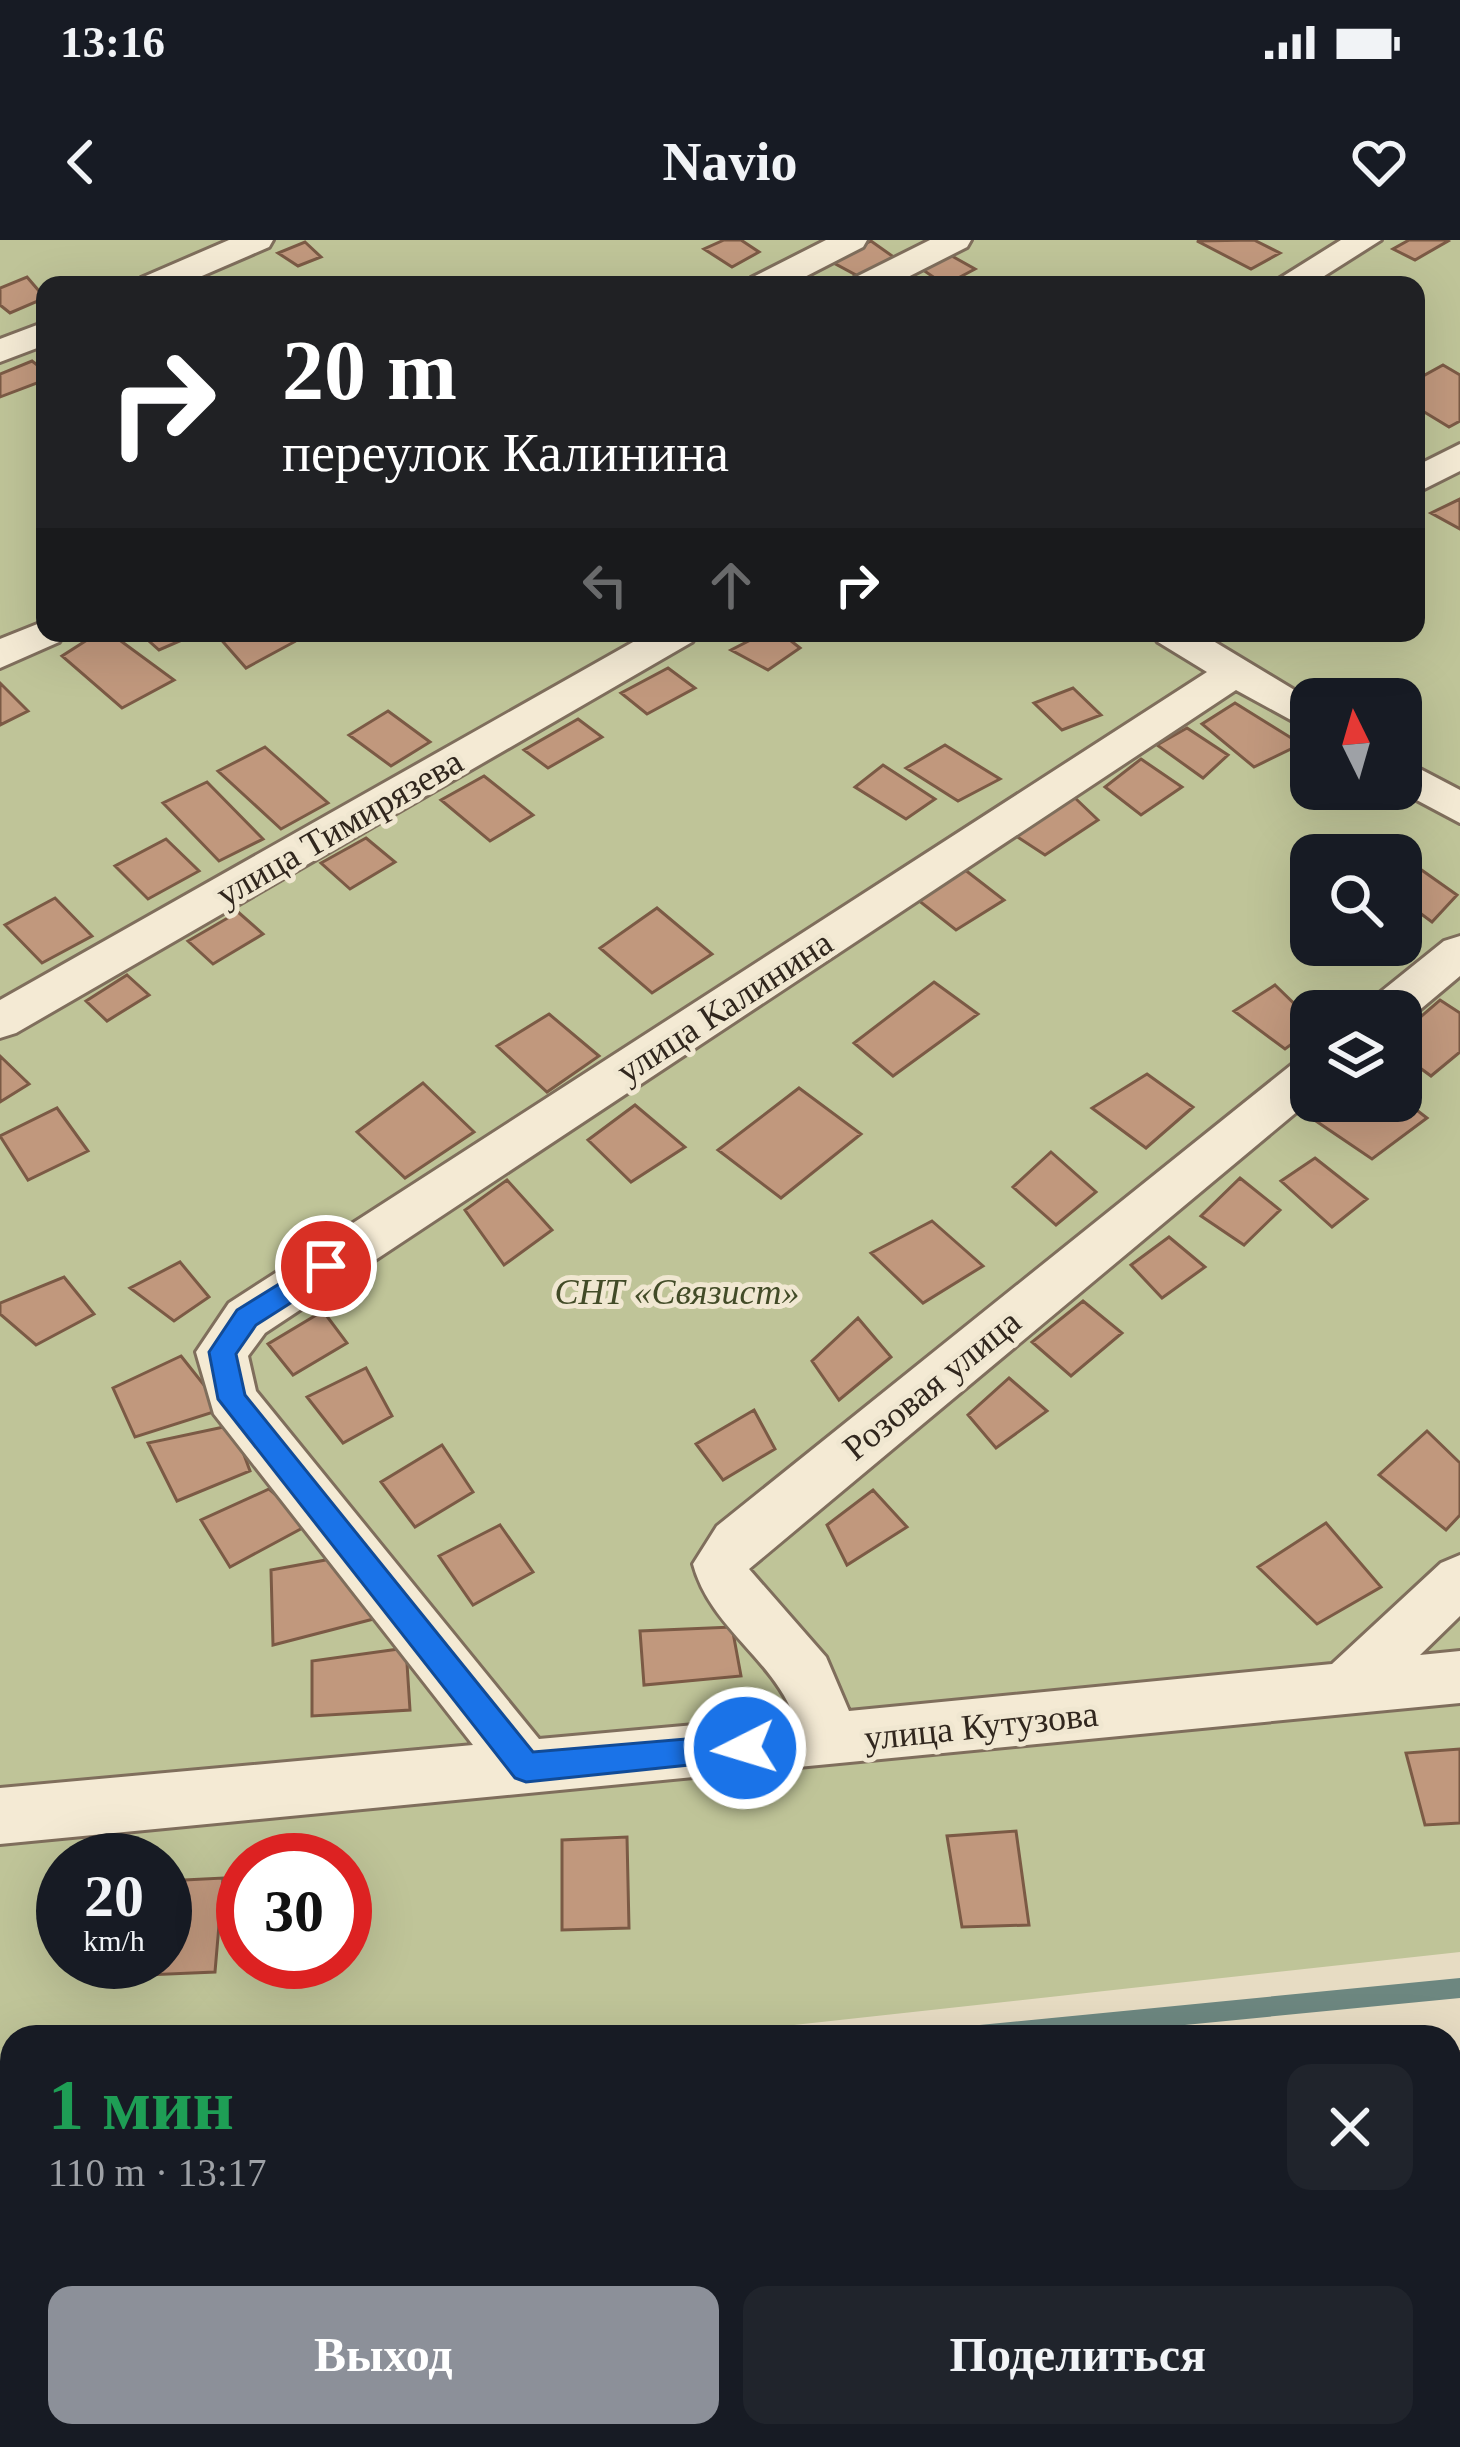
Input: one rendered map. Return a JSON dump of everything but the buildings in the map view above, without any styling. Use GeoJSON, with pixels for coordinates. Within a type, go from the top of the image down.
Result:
{"type":"FeatureCollection","features":[{"type":"Feature","properties":{"kind":"street"},"geometry":{"type":"LineString","coordinates":[[174,276],[256,240]]}},
{"type":"Feature","properties":{"kind":"street"},"geometry":{"type":"LineString","coordinates":[[781,276],[851,240]]}},
{"type":"Feature","properties":{"kind":"street"},"geometry":{"type":"LineString","coordinates":[[884,276],[955,240]]}},
{"type":"Feature","properties":{"kind":"street"},"geometry":{"type":"LineString","coordinates":[[1302,276],[1365,240]]}},
{"type":"Feature","properties":{"kind":"street"},"geometry":{"type":"LineString","coordinates":[[0,352],[36,336]]}},
{"type":"Feature","properties":{"kind":"street"},"geometry":{"type":"LineString","coordinates":[[1425,476],[1460,454]]}},
{"type":"Feature","properties":{"kind":"street"},"geometry":{"type":"LineString","coordinates":[[0,655],[36,637]]}},
{"type":"Feature","properties":{"kind":"street","name":"улица Тимирязева"},"geometry":{"type":"LineString","coordinates":[[0,1021],[662,642]]}},
{"type":"Feature","properties":{"kind":"street"},"geometry":{"type":"LineString","coordinates":[[1188,642],[1290,705]]}},
{"type":"Feature","properties":{"kind":"street","name":"улица Калинина"},"geometry":{"type":"LineString","coordinates":[[526,1768],[232,1399],[222,1352],[247,1318],[1236,672]]}},
{"type":"Feature","properties":{"kind":"street"},"geometry":{"type":"LineString","coordinates":[[1422,786],[1460,809]]}},
{"type":"Feature","properties":{"kind":"street"},"geometry":{"type":"LineString","coordinates":[[1414,990],[1460,952]]}},
{"type":"Feature","properties":{"kind":"street","name":"Розовая улица"},"geometry":{"type":"LineString","coordinates":[[832,1741],[806,1675],[727,1588],[720,1564],[736,1543],[1290,1091]]}},
{"type":"Feature","properties":{"kind":"street"},"geometry":{"type":"LineString","coordinates":[[1346,1687],[1460,1580]]}},
{"type":"Feature","properties":{"kind":"street","name":"улица Кутузова"},"geometry":{"type":"LineString","coordinates":[[0,1816],[832,1741],[1460,1677]]}},
{"type":"Feature","properties":{"kind":"green space","name":"СНТ «Связист»"},"geometry":{"type":"Polygon","coordinates":[[[0,240],[1460,240],[1460,1952],[794,2025],[0,2025],[0,240]]]}},
{"type":"Feature","properties":{"kind":"waterway"},"geometry":{"type":"LineString","coordinates":[[1082,2025],[1460,1988]]}},
{"type":"Feature","properties":{"kind":"route"},"geometry":{"type":"LineString","coordinates":[[326,1266],[247,1318],[222,1352],[232,1399],[526,1768],[745,1748]]}}]}
